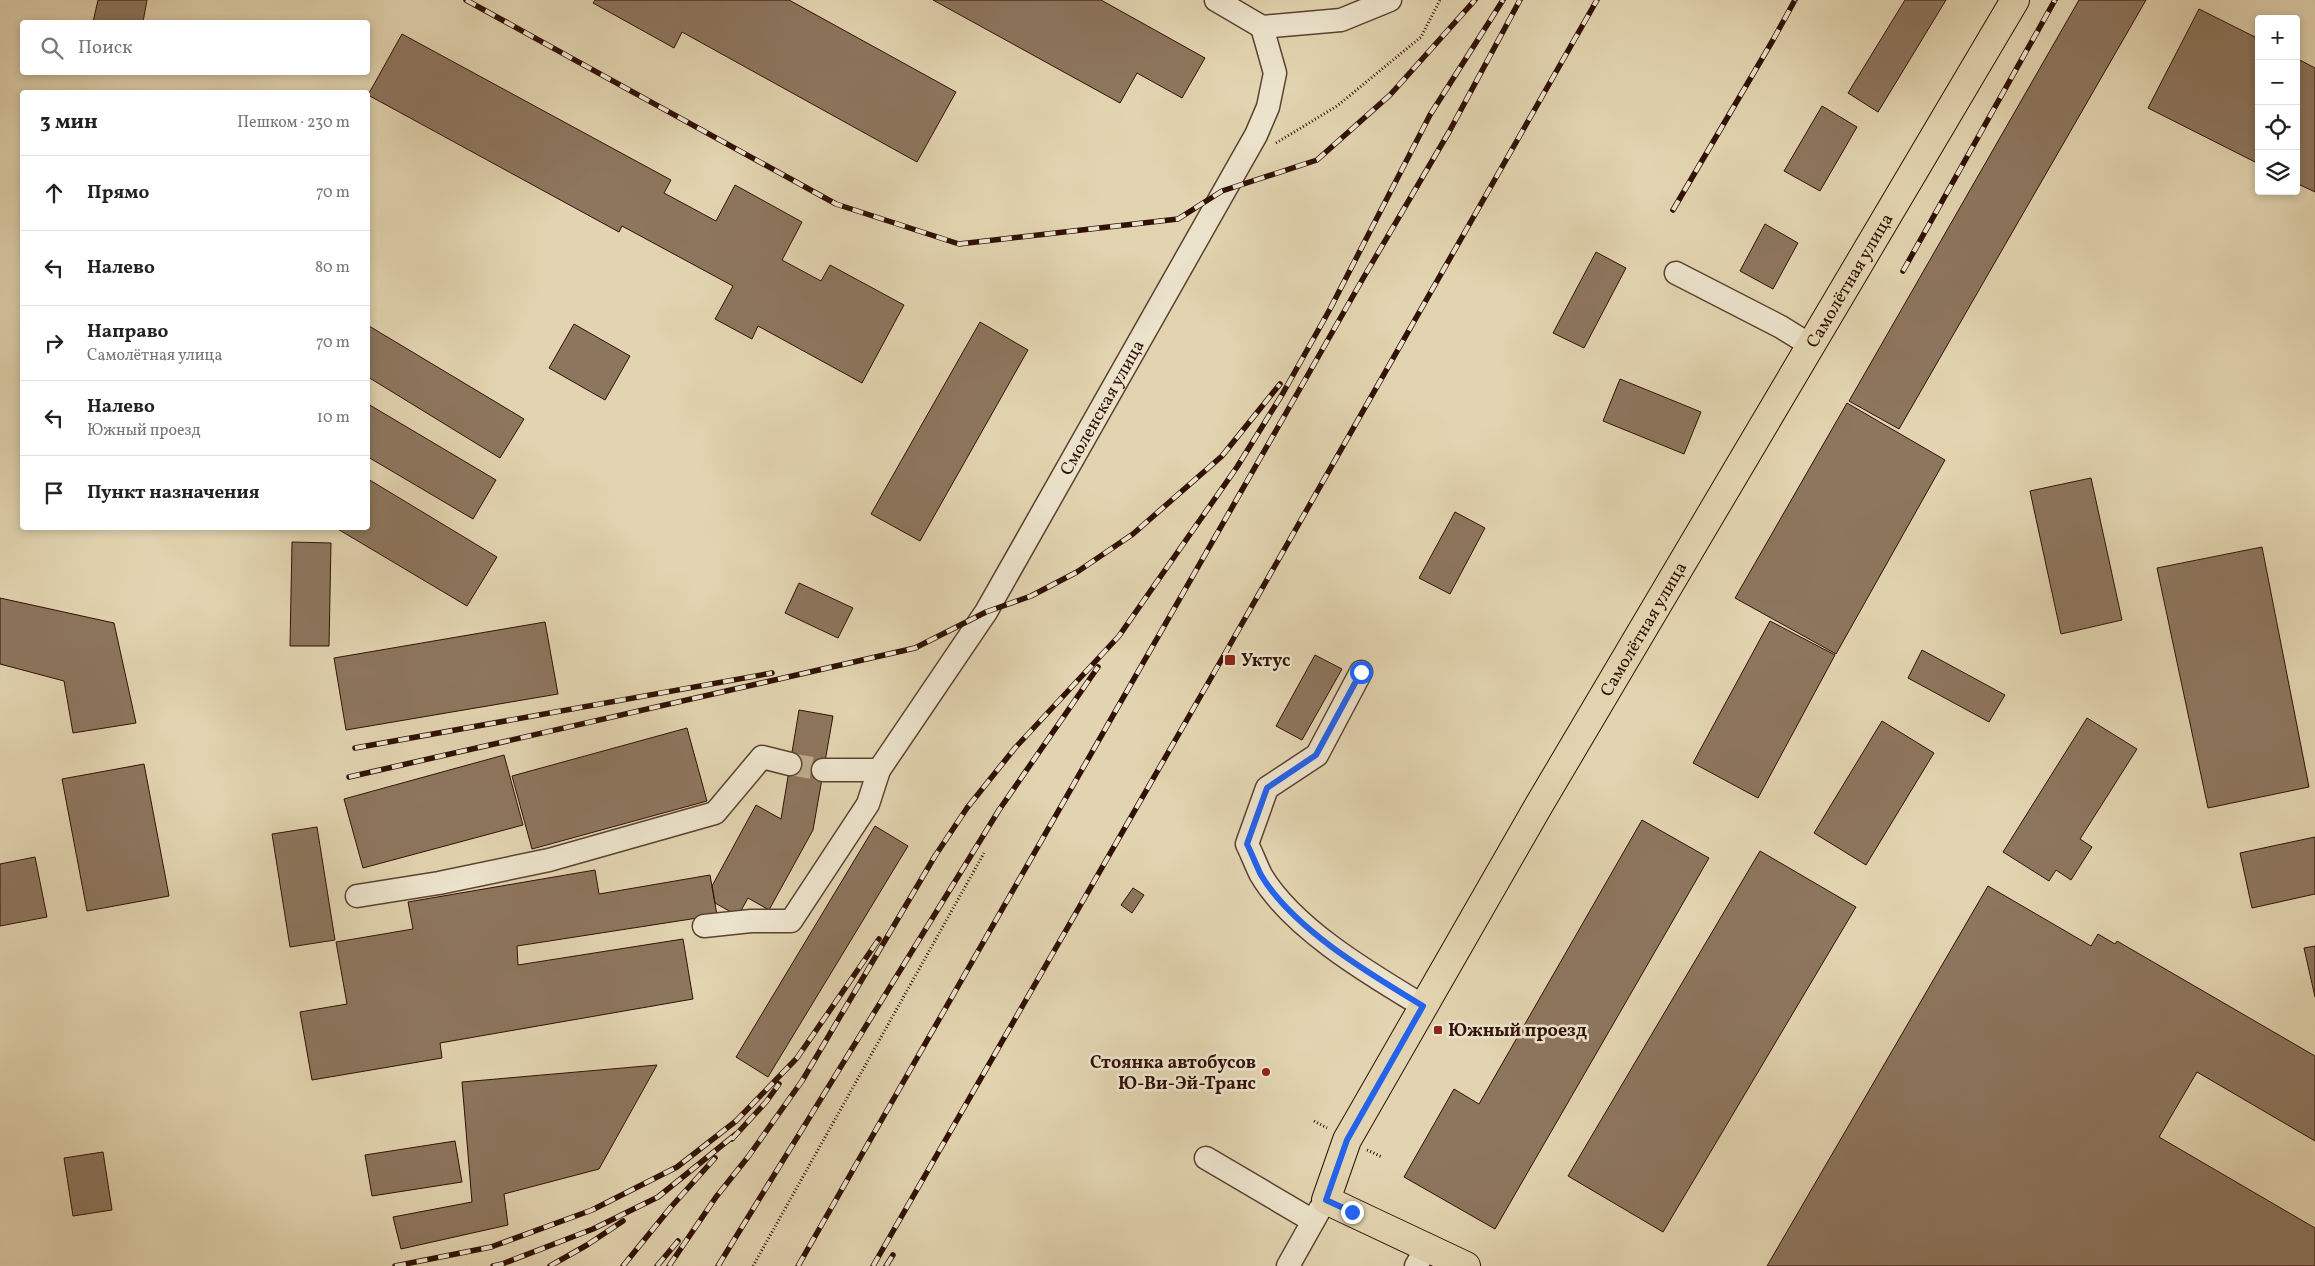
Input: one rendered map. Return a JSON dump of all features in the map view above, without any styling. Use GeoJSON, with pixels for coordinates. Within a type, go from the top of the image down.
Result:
{"type":"FeatureCollection","features":[{"type":"Feature","properties":{"kind":"main road","name":"Самолётная улица"},"geometry":{"type":"LineString","coordinates":[[1319,1210],[1347,1140],[1423,1006],[1810,345],[2015,0]]}},
{"type":"Feature","properties":{"kind":"main road"},"geometry":{"type":"LineString","coordinates":[[1319,1210],[1422,1257],[1466,1266]]}},
{"type":"Feature","properties":{"kind":"street"},"geometry":{"type":"LineString","coordinates":[[1216,0],[1262,28],[1341,20],[1390,0]]}},
{"type":"Feature","properties":{"kind":"street","name":"Смоленская улица"},"geometry":{"type":"LineString","coordinates":[[704,926],[751,921],[791,921],[868,804],[880,770],[986,612],[1256,135],[1268,108],[1275,73],[1262,28]]}},
{"type":"Feature","properties":{"kind":"street"},"geometry":{"type":"LineString","coordinates":[[1676,273],[1781,327],[1810,345]]}},
{"type":"Feature","properties":{"kind":"street"},"geometry":{"type":"LineString","coordinates":[[1361,672],[1316,755],[1267,788],[1247,844],[1262,876],[1286,906],[1312,931],[1367,972],[1423,1006]]}},
{"type":"Feature","properties":{"kind":"street"},"geometry":{"type":"LineString","coordinates":[[357,896],[439,883],[549,860],[715,812],[762,757],[790,764]]}},
{"type":"Feature","properties":{"kind":"street"},"geometry":{"type":"LineString","coordinates":[[823,770],[880,770]]}},
{"type":"Feature","properties":{"kind":"street"},"geometry":{"type":"LineString","coordinates":[[1206,1158],[1319,1210]]}},
{"type":"Feature","properties":{"kind":"street","name":"Самолётная улица"},"geometry":{"type":"LineString","coordinates":[[1288,1266],[1319,1210]]}},
{"type":"Feature","properties":{"kind":"path"},"geometry":{"type":"LineString","coordinates":[[1270,147],[1337,106],[1421,37],[1440,0]]}},
{"type":"Feature","properties":{"kind":"path"},"geometry":{"type":"LineString","coordinates":[[753,1266],[984,853]]}},
{"type":"Feature","properties":{"kind":"building"},"geometry":{"type":"Polygon","coordinates":[[[98,0],[147,0],[143,20],[93,20],[98,0]]]}},
{"type":"Feature","properties":{"kind":"building"},"geometry":{"type":"Polygon","coordinates":[[[595,0],[789,0],[956,92],[917,162],[682,32],[674,48],[593,3],[595,0]]]}},
{"type":"Feature","properties":{"kind":"building"},"geometry":{"type":"Polygon","coordinates":[[[933,0],[1101,0],[1205,58],[1182,98],[1137,73],[1120,103],[933,0]]]}},
{"type":"Feature","properties":{"kind":"building"},"geometry":{"type":"Polygon","coordinates":[[[1905,0],[1946,0],[1878,112],[1848,93],[1905,0]]]}},
{"type":"Feature","properties":{"kind":"building"},"geometry":{"type":"Polygon","coordinates":[[[2079,0],[2146,0],[1899,429],[1849,401],[2079,0]]]}},
{"type":"Feature","properties":{"kind":"building"},"geometry":{"type":"Polygon","coordinates":[[[2199,9],[2255,37],[2255,162],[2148,108],[2199,9]]]}},
{"type":"Feature","properties":{"kind":"building"},"geometry":{"type":"Polygon","coordinates":[[[402,34],[671,180],[664,193],[716,221],[735,185],[802,222],[782,260],[821,281],[830,265],[904,305],[862,383],[758,326],[752,339],[715,319],[733,286],[622,226],[619,232],[370,96],[370,91],[402,34]]]}},
{"type":"Feature","properties":{"kind":"building"},"geometry":{"type":"Polygon","coordinates":[[[2300,60],[2315,68],[2315,192],[2300,185],[2300,60]]]}},
{"type":"Feature","properties":{"kind":"building"},"geometry":{"type":"Polygon","coordinates":[[[1822,106],[1857,127],[1820,191],[1784,171],[1822,106]]]}},
{"type":"Feature","properties":{"kind":"building"},"geometry":{"type":"Polygon","coordinates":[[[1765,224],[1798,243],[1773,289],[1740,271],[1765,224]]]}},
{"type":"Feature","properties":{"kind":"building"},"geometry":{"type":"Polygon","coordinates":[[[1596,252],[1626,268],[1584,348],[1553,333],[1596,252]]]}},
{"type":"Feature","properties":{"kind":"building"},"geometry":{"type":"Polygon","coordinates":[[[980,322],[1028,350],[920,541],[871,514],[980,322]]]}},
{"type":"Feature","properties":{"kind":"building"},"geometry":{"type":"Polygon","coordinates":[[[574,324],[630,356],[605,400],[549,368],[574,324]]]}},
{"type":"Feature","properties":{"kind":"building"},"geometry":{"type":"Polygon","coordinates":[[[370,327],[524,419],[500,458],[370,378],[370,327]]]}},
{"type":"Feature","properties":{"kind":"building"},"geometry":{"type":"Polygon","coordinates":[[[1620,379],[1701,412],[1684,454],[1603,421],[1620,379]]]}},
{"type":"Feature","properties":{"kind":"building"},"geometry":{"type":"Polygon","coordinates":[[[1847,403],[1945,460],[1836,654],[1735,598],[1847,403]]]}},
{"type":"Feature","properties":{"kind":"building"},"geometry":{"type":"Polygon","coordinates":[[[370,405],[496,480],[473,519],[370,458],[370,405]]]}},
{"type":"Feature","properties":{"kind":"building"},"geometry":{"type":"Polygon","coordinates":[[[2091,478],[2122,620],[2061,634],[2030,491],[2091,478]]]}},
{"type":"Feature","properties":{"kind":"building"},"geometry":{"type":"Polygon","coordinates":[[[370,480],[497,557],[467,606],[339,530],[370,530],[370,480]]]}},
{"type":"Feature","properties":{"kind":"building"},"geometry":{"type":"Polygon","coordinates":[[[1455,512],[1485,528],[1450,594],[1419,578],[1455,512]]]}},
{"type":"Feature","properties":{"kind":"building"},"geometry":{"type":"Polygon","coordinates":[[[292,542],[331,543],[329,646],[290,646],[292,542]]]}},
{"type":"Feature","properties":{"kind":"building"},"geometry":{"type":"Polygon","coordinates":[[[2262,547],[2309,787],[2208,808],[2157,568],[2262,547]]]}},
{"type":"Feature","properties":{"kind":"building"},"geometry":{"type":"Polygon","coordinates":[[[799,583],[853,608],[838,638],[785,613],[799,583]]]}},
{"type":"Feature","properties":{"kind":"building"},"geometry":{"type":"Polygon","coordinates":[[[0,598],[114,623],[136,723],[73,733],[64,681],[0,664],[0,598]]]}},
{"type":"Feature","properties":{"kind":"building"},"geometry":{"type":"Polygon","coordinates":[[[1770,621],[1835,655],[1758,798],[1693,763],[1770,621]]]}},
{"type":"Feature","properties":{"kind":"building"},"geometry":{"type":"Polygon","coordinates":[[[545,622],[558,694],[346,730],[334,658],[545,622]]]}},
{"type":"Feature","properties":{"kind":"building"},"geometry":{"type":"Polygon","coordinates":[[[1922,650],[2005,695],[1989,722],[1908,678],[1922,650]]]}},
{"type":"Feature","properties":{"kind":"building","name":"Уктус"},"geometry":{"type":"Polygon","coordinates":[[[1315,655],[1342,669],[1302,740],[1276,726],[1315,655]]]}},
{"type":"Feature","properties":{"kind":"building"},"geometry":{"type":"Polygon","coordinates":[[[799,710],[833,716],[813,830],[769,910],[748,898],[738,916],[715,903],[712,886],[756,805],[781,819],[799,710]]]}},
{"type":"Feature","properties":{"kind":"building"},"geometry":{"type":"Polygon","coordinates":[[[2087,718],[2137,749],[2080,839],[2092,847],[2071,880],[2056,870],[2049,881],[2003,852],[2087,718]]]}},
{"type":"Feature","properties":{"kind":"building"},"geometry":{"type":"Polygon","coordinates":[[[1882,721],[1934,753],[1866,865],[1814,833],[1882,721]]]}},
{"type":"Feature","properties":{"kind":"building"},"geometry":{"type":"Polygon","coordinates":[[[687,728],[707,801],[532,849],[512,776],[687,728]]]}},
{"type":"Feature","properties":{"kind":"building"},"geometry":{"type":"Polygon","coordinates":[[[504,755],[523,825],[363,868],[344,799],[504,755]]]}},
{"type":"Feature","properties":{"kind":"building"},"geometry":{"type":"Polygon","coordinates":[[[144,764],[169,896],[87,911],[62,779],[144,764]]]}},
{"type":"Feature","properties":{"kind":"building"},"geometry":{"type":"Polygon","coordinates":[[[1642,820],[1709,858],[1495,1229],[1404,1177],[1454,1089],[1479,1104],[1642,820]]]}},
{"type":"Feature","properties":{"kind":"building"},"geometry":{"type":"Polygon","coordinates":[[[875,826],[908,846],[768,1077],[736,1057],[875,826]]]}},
{"type":"Feature","properties":{"kind":"building"},"geometry":{"type":"Polygon","coordinates":[[[317,827],[335,940],[290,947],[272,834],[317,827]]]}},
{"type":"Feature","properties":{"kind":"building"},"geometry":{"type":"Polygon","coordinates":[[[2315,837],[2315,894],[2252,908],[2240,853],[2315,837]]]}},
{"type":"Feature","properties":{"kind":"building"},"geometry":{"type":"Polygon","coordinates":[[[1760,851],[1856,907],[1663,1232],[1568,1176],[1760,851]]]}},
{"type":"Feature","properties":{"kind":"building"},"geometry":{"type":"Polygon","coordinates":[[[35,857],[47,917],[0,926],[0,864],[35,857]]]}},
{"type":"Feature","properties":{"kind":"building"},"geometry":{"type":"Polygon","coordinates":[[[595,870],[599,894],[710,875],[717,915],[517,946],[518,965],[683,939],[693,999],[440,1043],[442,1058],[312,1080],[300,1012],[347,1004],[336,942],[413,929],[408,902],[595,870]]]}},
{"type":"Feature","properties":{"kind":"building"},"geometry":{"type":"Polygon","coordinates":[[[1988,886],[2091,946],[2098,934],[2115,944],[2117,941],[2315,1056],[2315,1141],[2197,1072],[2159,1137],[2315,1228],[2315,1266],[1767,1266],[1988,886]]]}},
{"type":"Feature","properties":{"kind":"building"},"geometry":{"type":"Polygon","coordinates":[[[1133,888],[1144,895],[1132,913],[1121,905],[1133,888]]]}},
{"type":"Feature","properties":{"kind":"building"},"geometry":{"type":"Polygon","coordinates":[[[2315,946],[2315,997],[2304,948],[2315,946]]]}},
{"type":"Feature","properties":{"kind":"building"},"geometry":{"type":"Polygon","coordinates":[[[657,1065],[599,1169],[504,1194],[508,1225],[401,1249],[393,1217],[472,1202],[462,1082],[657,1065]]]}},
{"type":"Feature","properties":{"kind":"building"},"geometry":{"type":"Polygon","coordinates":[[[455,1141],[462,1182],[372,1196],[365,1155],[455,1141]]]}},
{"type":"Feature","properties":{"kind":"building"},"geometry":{"type":"Polygon","coordinates":[[[103,1152],[112,1210],[73,1216],[64,1158],[103,1152]]]}},
{"type":"Feature","properties":{"kind":"tunnel"},"geometry":{"type":"LineString","coordinates":[[790,764],[823,770]]}},
{"type":"Feature","properties":{"kind":"railway"},"geometry":{"type":"LineString","coordinates":[[466,0],[836,204],[959,244],[1178,219],[1222,191],[1317,160],[1390,95],[1475,0]]}},
{"type":"Feature","properties":{"kind":"railway"},"geometry":{"type":"LineString","coordinates":[[669,1266],[716,1197],[748,1157],[802,1081],[935,856],[967,808],[1015,748],[1119,636],[1237,467],[1283,393],[1330,309],[1430,115],[1503,0]]}},
{"type":"Feature","properties":{"kind":"railway"},"geometry":{"type":"LineString","coordinates":[[798,1266],[1365,275],[1449,132],[1520,0]]}},
{"type":"Feature","properties":{"kind":"railway"},"geometry":{"type":"LineString","coordinates":[[873,1266],[1597,0]]}},
{"type":"Feature","properties":{"kind":"railway"},"geometry":{"type":"LineString","coordinates":[[1673,210],[1795,0]]}},
{"type":"Feature","properties":{"kind":"railway"},"geometry":{"type":"LineString","coordinates":[[1903,271],[2055,0]]}},
{"type":"Feature","properties":{"kind":"railway"},"geometry":{"type":"LineString","coordinates":[[349,777],[915,648],[986,612],[1031,596],[1077,572],[1133,534],[1222,456],[1280,384]]}},
{"type":"Feature","properties":{"kind":"railway"},"geometry":{"type":"LineString","coordinates":[[718,1266],[999,810],[1098,667]]}},
{"type":"Feature","properties":{"kind":"railway"},"geometry":{"type":"LineString","coordinates":[[355,748],[772,673]]}},
{"type":"Feature","properties":{"kind":"railway"},"geometry":{"type":"LineString","coordinates":[[395,1266],[491,1247],[592,1210],[677,1167],[736,1121],[797,1058],[879,939]]}},
{"type":"Feature","properties":{"kind":"railway"},"geometry":{"type":"LineString","coordinates":[[732,1139],[766,1102],[779,1084]]}},
{"type":"Feature","properties":{"kind":"railway"},"geometry":{"type":"LineString","coordinates":[[493,1266],[593,1229],[658,1197],[736,1134]]}},
{"type":"Feature","properties":{"kind":"railway"},"geometry":{"type":"LineString","coordinates":[[623,1266],[671,1207],[715,1158]]}},
{"type":"Feature","properties":{"kind":"railway"},"geometry":{"type":"LineString","coordinates":[[550,1266],[587,1245],[623,1221]]}},
{"type":"Feature","properties":{"kind":"railway"},"geometry":{"type":"LineString","coordinates":[[657,1266],[678,1241]]}},
{"type":"Feature","properties":{"kind":"railway"},"geometry":{"type":"LineString","coordinates":[[886,1266],[893,1255]]}},
{"type":"Feature","properties":{"kind":"place","name":"Уктус"},"geometry":{"type":"Point","coordinates":[1230,660]}},
{"type":"Feature","properties":{"kind":"place","name":"Южный проезд"},"geometry":{"type":"Point","coordinates":[1438,1030]}},
{"type":"Feature","properties":{"kind":"place","name":"Стоянка автобусов Ю-Ви-Эй-Транс"},"geometry":{"type":"Point","coordinates":[1266,1072]}},
{"type":"Feature","properties":{"kind":"route"},"geometry":{"type":"LineString","coordinates":[[1352,1212],[1326,1200],[1347,1140],[1423,1006],[1367,972],[1312,931],[1286,906],[1262,876],[1247,844],[1267,788],[1316,755],[1361,672]]}}]}
